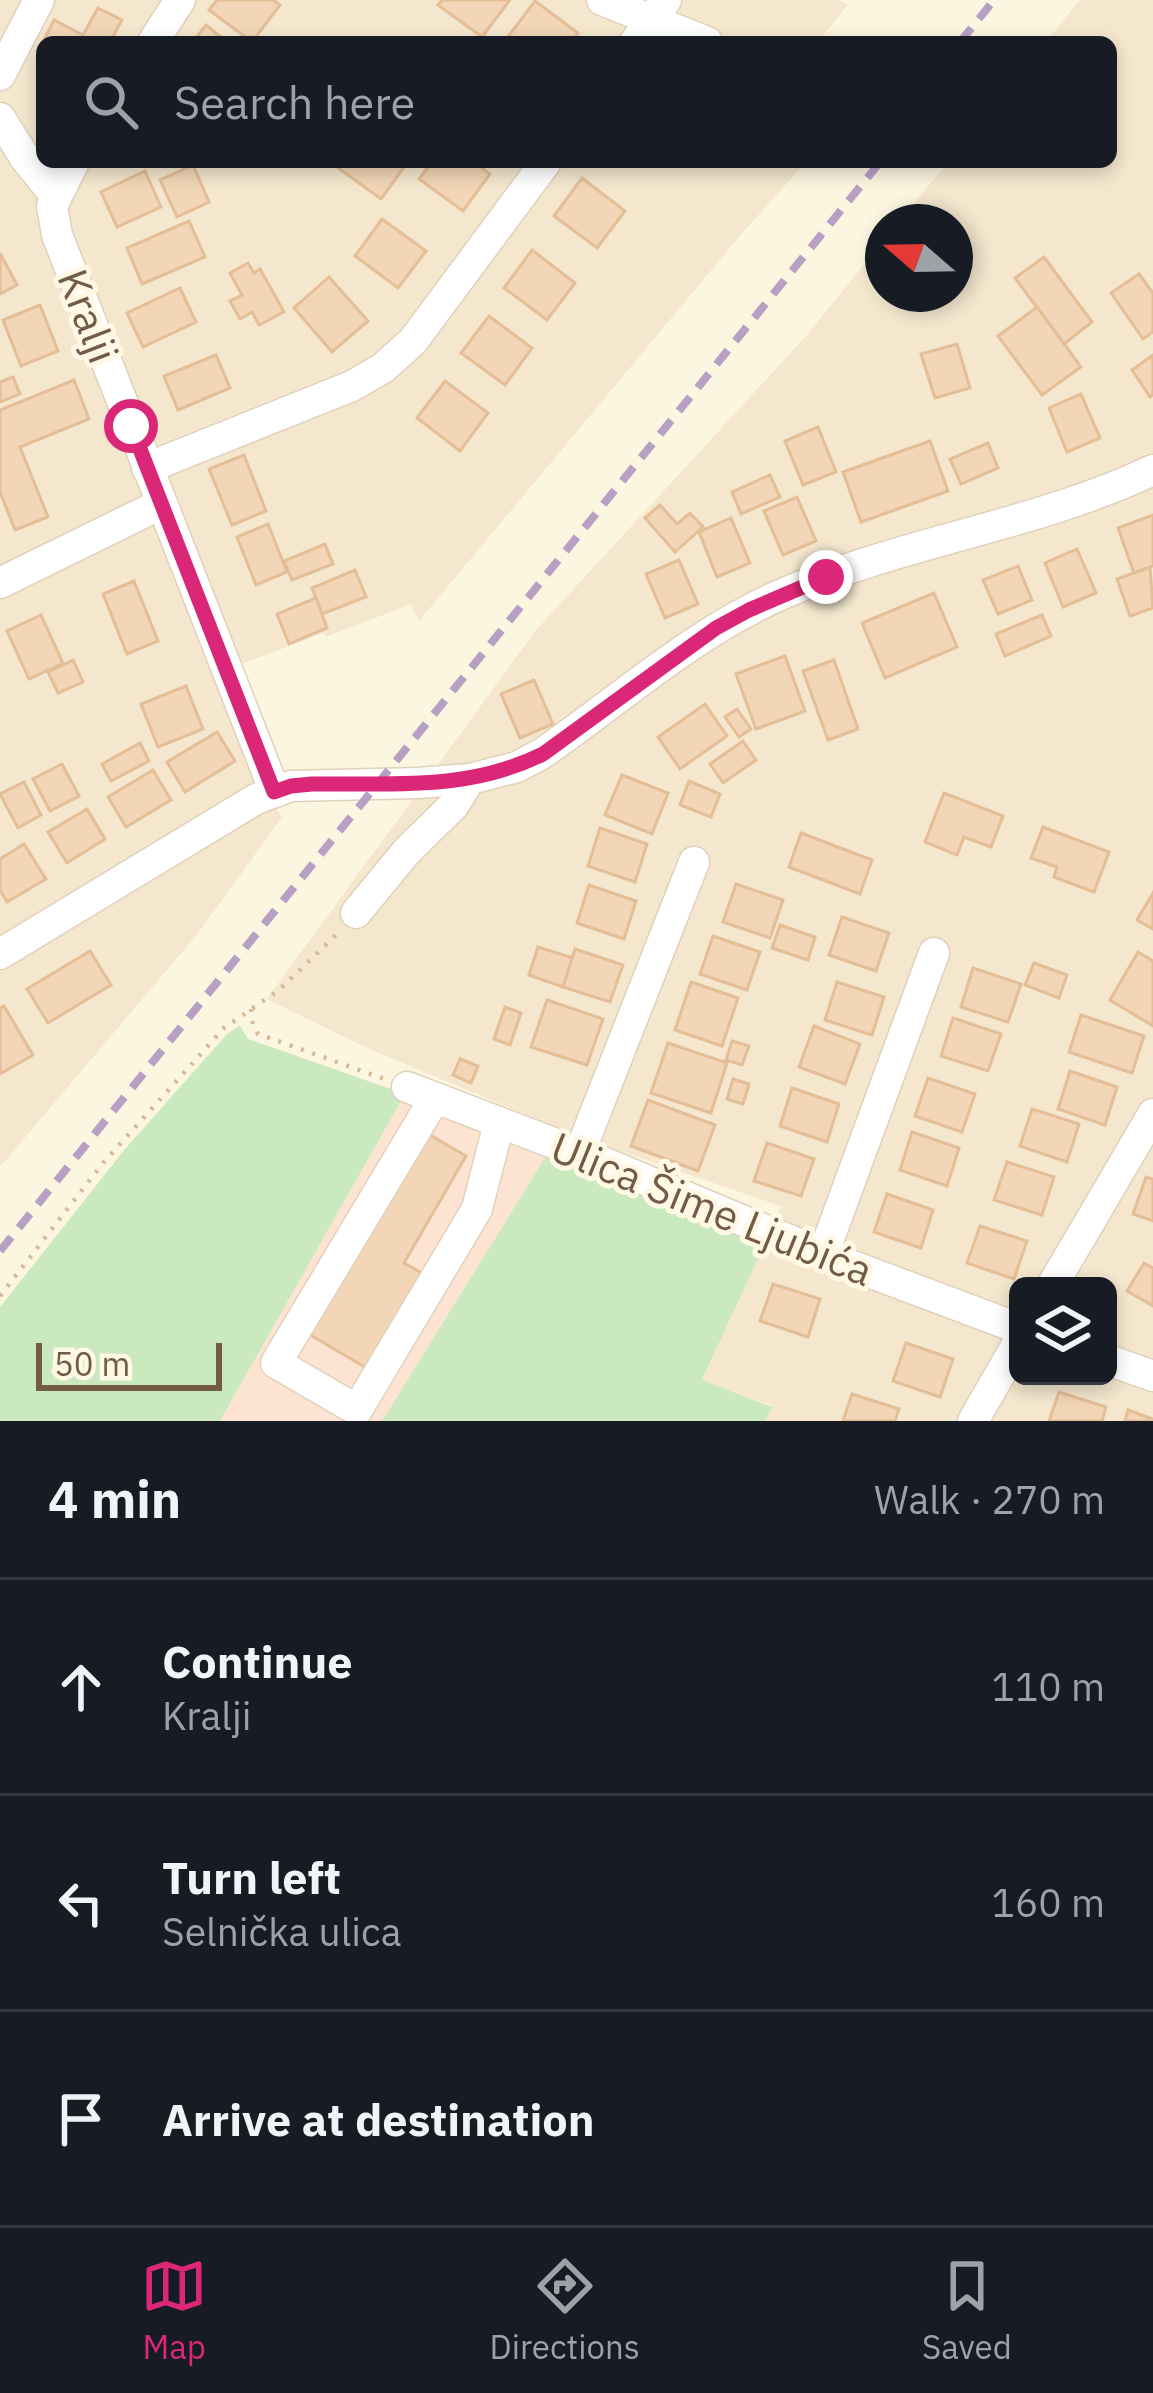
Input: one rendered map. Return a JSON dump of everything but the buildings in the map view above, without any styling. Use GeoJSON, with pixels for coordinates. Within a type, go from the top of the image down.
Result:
{"type":"FeatureCollection","features":[{"type":"Feature","properties":{"kind":"street"},"geometry":{"type":"LineString","coordinates":[[0,75],[39,0]]}},
{"type":"Feature","properties":{"kind":"street"},"geometry":{"type":"LineString","coordinates":[[157,36],[180,0]]}},
{"type":"Feature","properties":{"kind":"street"},"geometry":{"type":"LineString","coordinates":[[602,0],[692,36]]}},
{"type":"Feature","properties":{"kind":"street","name":"Kralji"},"geometry":{"type":"LineString","coordinates":[[0,118],[55,196],[57,235],[274,792]]}},
{"type":"Feature","properties":{"kind":"street"},"geometry":{"type":"LineString","coordinates":[[55,196],[71,168]]}},
{"type":"Feature","properties":{"kind":"street"},"geometry":{"type":"LineString","coordinates":[[147,468],[352,386],[383,368],[412,340],[541,168]]}},
{"type":"Feature","properties":{"kind":"street"},"geometry":{"type":"LineString","coordinates":[[0,954],[256,799],[291,786],[470,779],[517,766],[543,754],[716,628],[789,591],[1088,497],[1153,470]]}},
{"type":"Feature","properties":{"kind":"street"},"geometry":{"type":"LineString","coordinates":[[0,583],[161,504]]}},
{"type":"Feature","properties":{"kind":"street"},"geometry":{"type":"LineString","coordinates":[[356,913],[406,851],[454,805],[470,779]]}},
{"type":"Feature","properties":{"kind":"street"},"geometry":{"type":"LineString","coordinates":[[585,1156],[585,1139],[694,862]]}},
{"type":"Feature","properties":{"kind":"street"},"geometry":{"type":"LineString","coordinates":[[823,1255],[934,953]]}},
{"type":"Feature","properties":{"kind":"street"},"geometry":{"type":"LineString","coordinates":[[421,1093],[276,1363],[357,1409],[478,1209],[499,1123]]}},
{"type":"Feature","properties":{"kind":"street","name":"Ulica Šime Ljubića"},"geometry":{"type":"LineString","coordinates":[[421,1093],[1009,1325]]}},
{"type":"Feature","properties":{"kind":"street"},"geometry":{"type":"LineString","coordinates":[[1057,1277],[1153,1114]]}},
{"type":"Feature","properties":{"kind":"street"},"geometry":{"type":"LineString","coordinates":[[973,1421],[1009,1359]]}},
{"type":"Feature","properties":{"kind":"street"},"geometry":{"type":"LineString","coordinates":[[1117,1363],[1153,1376]]}},
{"type":"Feature","properties":{"kind":"path"},"geometry":{"type":"LineString","coordinates":[[0,1296],[103,1162],[224,1028],[279,990],[356,913]]}},
{"type":"Feature","properties":{"kind":"path"},"geometry":{"type":"LineString","coordinates":[[251,1010],[258,1034],[421,1093]]}},
{"type":"Feature","properties":{"kind":"shaded area"},"geometry":{"type":"Polygon","coordinates":[[[0,0],[836,0],[848,4],[823,36],[36,36],[36,168],[801,168],[419,621],[411,604],[217,673],[252,776],[282,817],[199,932],[0,1167],[0,0]]]}},
{"type":"Feature","properties":{"kind":"shaded area"},"geometry":{"type":"Polygon","coordinates":[[[1080,0],[1153,0],[1153,1421],[765,1421],[772,1406],[702,1381],[781,1206],[585,1139],[369,1049],[267,999],[536,630],[807,335],[865,263],[865,312],[973,312],[973,204],[914,204],[943,168],[1117,168],[1117,36],[1051,36],[1080,0]]]}},
{"type":"Feature","properties":{"kind":"shaded area"},"geometry":{"type":"Polygon","coordinates":[[[405,1094],[548,1153],[382,1421],[220,1421],[405,1094]]]}},
{"type":"Feature","properties":{"kind":"green space"},"geometry":{"type":"Polygon","coordinates":[[[240,1026],[248,1039],[405,1094],[220,1421],[0,1421],[0,1307],[125,1149],[228,1033],[240,1026]]]}},
{"type":"Feature","properties":{"kind":"green space"},"geometry":{"type":"Polygon","coordinates":[[[548,1153],[765,1243],[702,1380],[772,1407],[765,1421],[382,1421],[548,1153]]]}},
{"type":"Feature","properties":{"kind":"railway"},"geometry":{"type":"LineString","coordinates":[[965,36],[994,0]]}},
{"type":"Feature","properties":{"kind":"railway"},"geometry":{"type":"LineString","coordinates":[[0,1251],[875,168]]}},
{"type":"Feature","properties":{"kind":"route"},"geometry":{"type":"LineString","coordinates":[[131,426],[274,792],[312,784],[448,782],[517,766],[543,754],[716,628],[826,577]]}}]}
